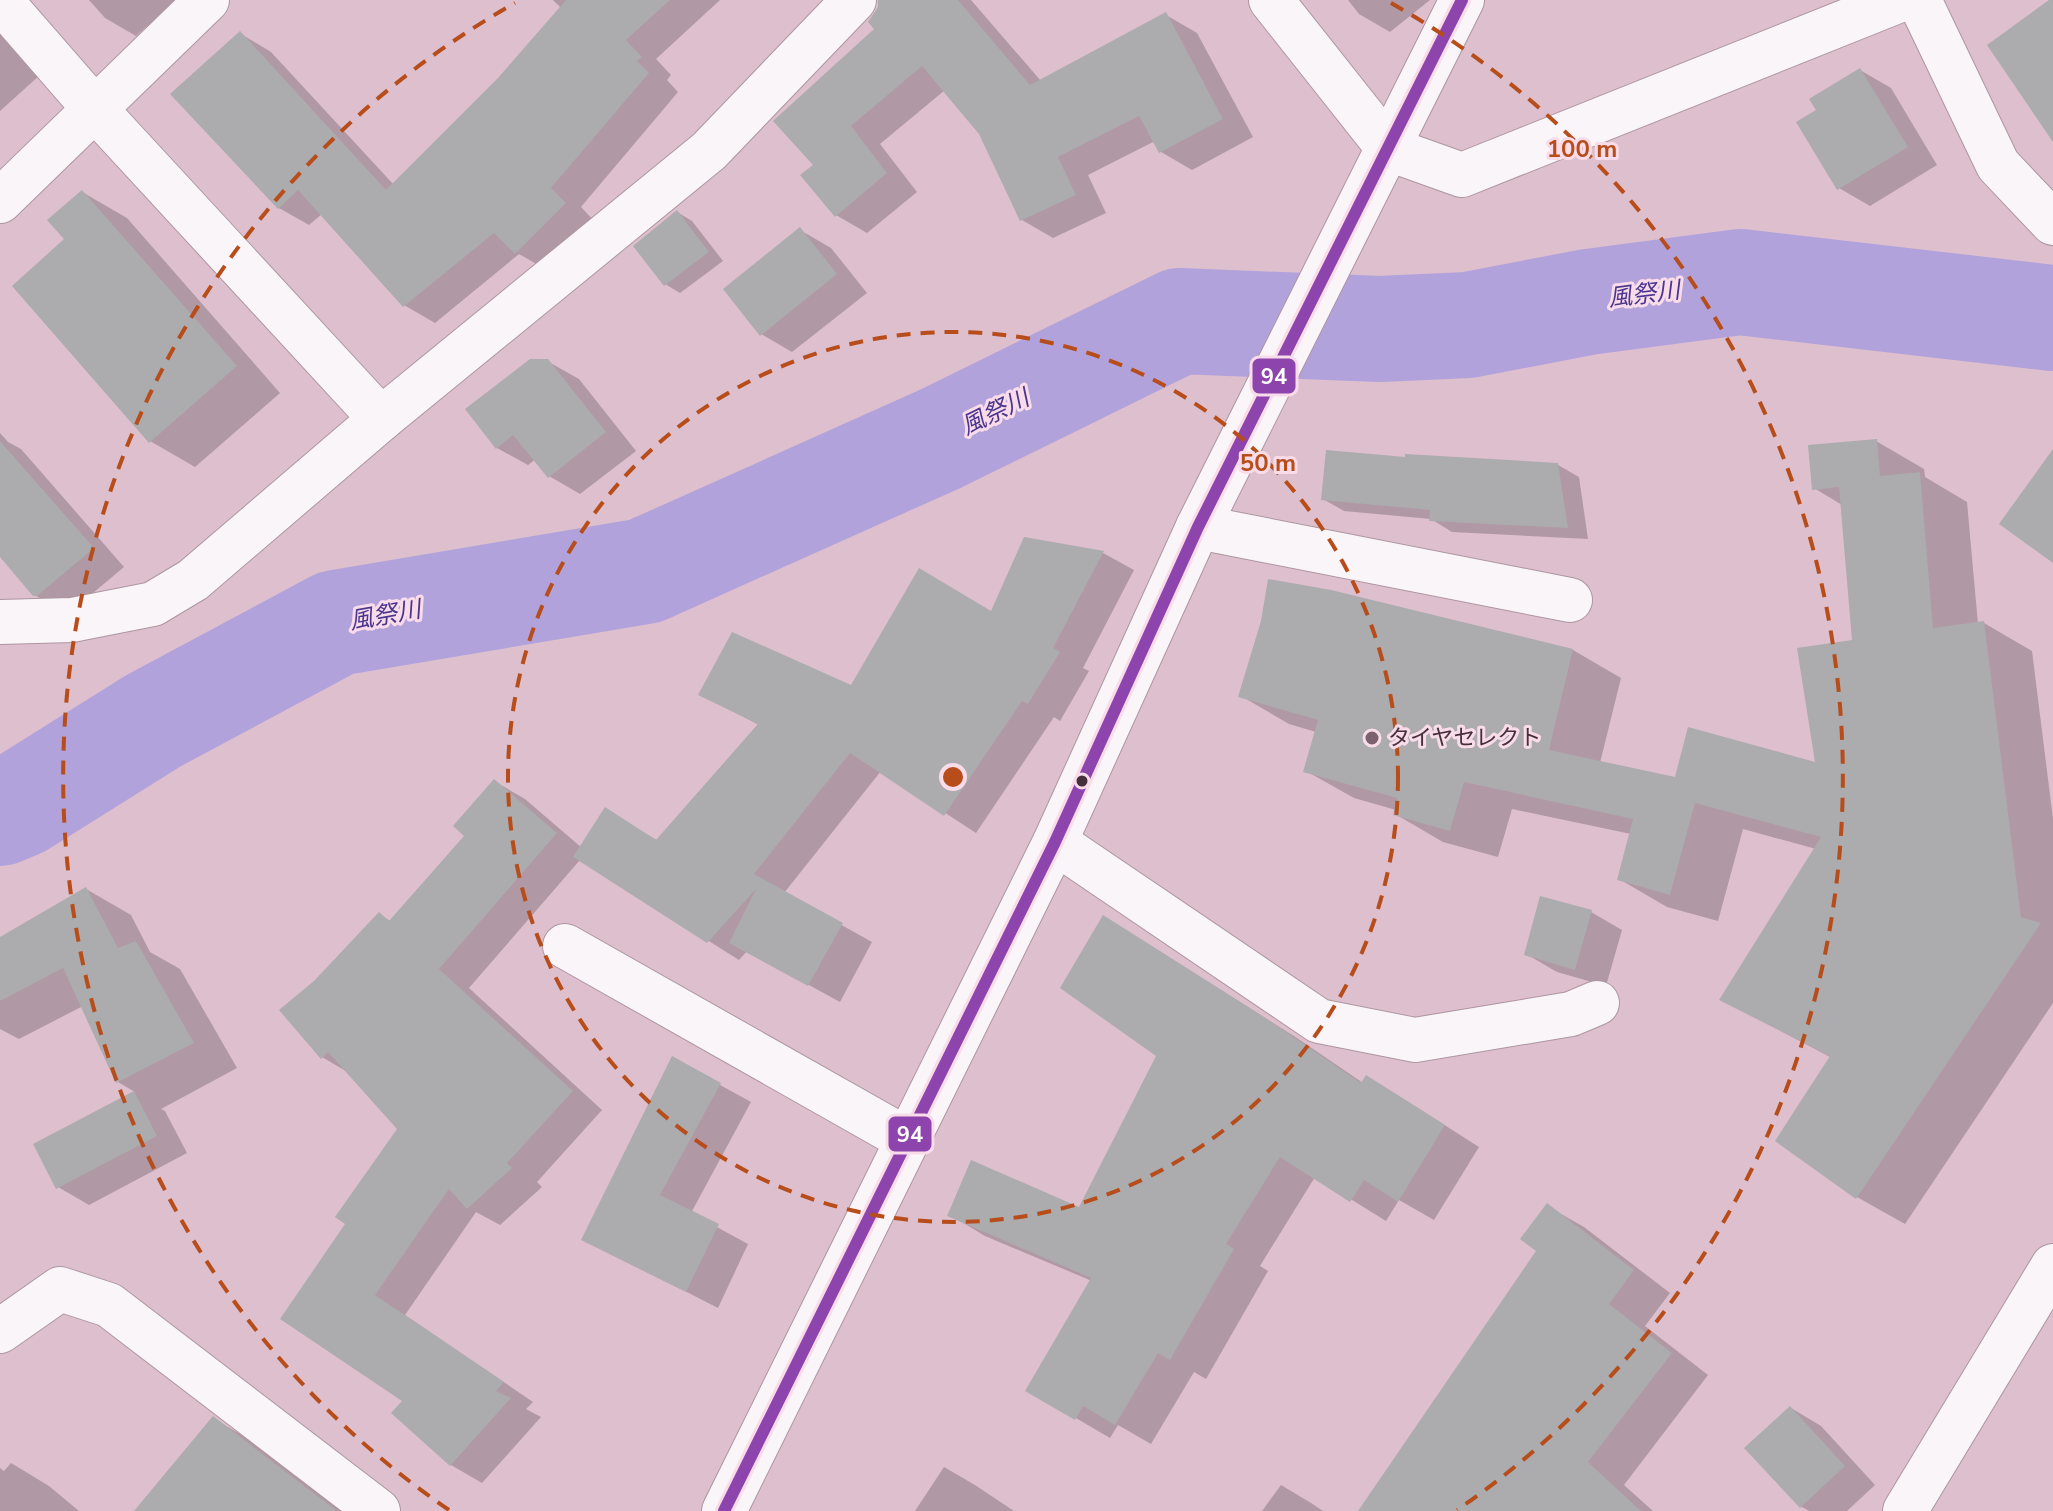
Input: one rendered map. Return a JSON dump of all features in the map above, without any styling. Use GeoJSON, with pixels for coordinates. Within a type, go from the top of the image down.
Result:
{"type":"FeatureCollection","features":[{"type":"Feature","properties":{"kind":"street"},"geometry":{"type":"LineString","coordinates":[[0,0],[94,108],[381,419]]}},
{"type":"Feature","properties":{"kind":"street"},"geometry":{"type":"LineString","coordinates":[[0,201],[207,0]]}},
{"type":"Feature","properties":{"kind":"street"},"geometry":{"type":"LineString","coordinates":[[0,622],[72,620],[153,604],[193,580],[381,419],[709,151],[854,0]]}},
{"type":"Feature","properties":{"kind":"street"},"geometry":{"type":"LineString","coordinates":[[1271,0],[1389,149],[1462,175],[1900,0]]}},
{"type":"Feature","properties":{"kind":"street"},"geometry":{"type":"LineString","coordinates":[[724,1511],[1055,842],[1198,527],[1462,0]]}},
{"type":"Feature","properties":{"kind":"street"},"geometry":{"type":"LineString","coordinates":[[1919,0],[1998,165],[2053,223]]}},
{"type":"Feature","properties":{"kind":"street"},"geometry":{"type":"LineString","coordinates":[[1198,527],[1570,600]]}},
{"type":"Feature","properties":{"kind":"street"},"geometry":{"type":"LineString","coordinates":[[1055,842],[1319,1021],[1415,1040],[1571,1014],[1597,1003]]}},
{"type":"Feature","properties":{"kind":"street"},"geometry":{"type":"LineString","coordinates":[[565,946],[908,1140]]}},
{"type":"Feature","properties":{"kind":"street"},"geometry":{"type":"LineString","coordinates":[[1905,1511],[2053,1266]]}},
{"type":"Feature","properties":{"kind":"street"},"geometry":{"type":"LineString","coordinates":[[0,1331],[60,1289],[109,1305],[378,1511]]}},
{"type":"Feature","properties":{"kind":"building"},"geometry":{"type":"Polygon","coordinates":[[[566,0],[670,0],[626,40],[642,57],[637,61],[649,73],[551,188],[566,203],[515,254],[494,233],[403,307],[298,190],[278,209],[170,94],[240,31],[386,190],[498,78],[566,0]]]}},
{"type":"Feature","properties":{"kind":"building"},"geometry":{"type":"Polygon","coordinates":[[[878,0],[958,0],[1030,85],[1166,12],[1223,119],[1159,153],[1139,116],[1058,157],[1076,195],[1020,221],[979,134],[922,66],[851,126],[887,173],[835,217],[800,175],[813,165],[773,121],[874,29],[868,22],[878,7],[878,0]]]}},
{"type":"Feature","properties":{"kind":"building"},"geometry":{"type":"Polygon","coordinates":[[[2053,0],[2053,142],[1987,45],[2053,0]]]}},
{"type":"Feature","properties":{"kind":"building"},"geometry":{"type":"Polygon","coordinates":[[[1860,68],[1908,147],[1837,190],[1796,122],[1816,110],[1809,99],[1860,68]]]}},
{"type":"Feature","properties":{"kind":"building"},"geometry":{"type":"Polygon","coordinates":[[[82,190],[237,366],[149,443],[12,286],[64,239],[47,220],[82,190]]]}},
{"type":"Feature","properties":{"kind":"building"},"geometry":{"type":"Polygon","coordinates":[[[677,210],[709,252],[664,286],[633,246],[677,210]]]}},
{"type":"Feature","properties":{"kind":"building"},"geometry":{"type":"Polygon","coordinates":[[[800,227],[837,274],[760,336],[723,289],[800,227]]]}},
{"type":"Feature","properties":{"kind":"building"},"geometry":{"type":"Polygon","coordinates":[[[530,359],[548,359],[606,432],[548,478],[513,435],[496,449],[465,409],[530,359]]]}},
{"type":"Feature","properties":{"kind":"building"},"geometry":{"type":"Polygon","coordinates":[[[1877,439],[1880,476],[1920,472],[1933,628],[1984,621],[2021,917],[2041,923],[1856,1199],[1775,1141],[1830,1056],[1719,1000],[1821,837],[1695,803],[1670,895],[1617,880],[1633,819],[1464,782],[1450,831],[1393,815],[1397,798],[1303,772],[1318,720],[1238,697],[1261,621],[1268,579],[1331,590],[1573,649],[1549,750],[1675,777],[1688,727],[1815,762],[1797,648],[1852,640],[1839,487],[1812,490],[1808,445],[1877,439]]]}},
{"type":"Feature","properties":{"kind":"building"},"geometry":{"type":"Polygon","coordinates":[[[0,441],[94,548],[37,596],[33,596],[0,557],[0,441]]]}},
{"type":"Feature","properties":{"kind":"building"},"geometry":{"type":"Polygon","coordinates":[[[2053,449],[2053,563],[1999,524],[2053,449]]]}},
{"type":"Feature","properties":{"kind":"building"},"geometry":{"type":"Polygon","coordinates":[[[1326,450],[1405,457],[1405,454],[1558,463],[1568,528],[1429,521],[1430,510],[1321,500],[1326,450]]]}},
{"type":"Feature","properties":{"kind":"building"},"geometry":{"type":"Polygon","coordinates":[[[1024,537],[1104,551],[1053,648],[1060,652],[1028,704],[1022,701],[944,816],[850,753],[754,874],[843,923],[808,986],[729,943],[756,889],[707,943],[573,857],[605,807],[656,840],[758,724],[698,695],[732,632],[851,685],[919,568],[991,611],[1024,537]]]}},
{"type":"Feature","properties":{"kind":"building"},"geometry":{"type":"Polygon","coordinates":[[[494,779],[557,833],[439,969],[573,1091],[507,1163],[512,1168],[467,1209],[449,1189],[375,1295],[504,1382],[496,1391],[511,1398],[450,1466],[391,1413],[402,1401],[280,1319],[345,1224],[335,1217],[397,1129],[328,1052],[321,1059],[279,1010],[314,981],[379,912],[389,921],[464,836],[453,826],[494,779]]]}},
{"type":"Feature","properties":{"kind":"building"},"geometry":{"type":"Polygon","coordinates":[[[86,887],[118,948],[136,941],[194,1043],[116,1083],[63,968],[0,1001],[0,937],[86,887]]]}},
{"type":"Feature","properties":{"kind":"building"},"geometry":{"type":"Polygon","coordinates":[[[1540,896],[1592,910],[1575,970],[1524,955],[1540,896]]]}},
{"type":"Feature","properties":{"kind":"building"},"geometry":{"type":"Polygon","coordinates":[[[1103,915],[1261,1015],[1361,1083],[1366,1075],[1445,1125],[1398,1202],[1364,1180],[1350,1202],[1280,1157],[1226,1244],[1234,1249],[1170,1360],[1158,1353],[1115,1425],[1083,1406],[1075,1420],[1025,1391],[1091,1278],[947,1216],[971,1160],[1079,1207],[1156,1056],[1060,988],[1103,915]]]}},
{"type":"Feature","properties":{"kind":"building"},"geometry":{"type":"Polygon","coordinates":[[[672,1056],[721,1083],[660,1195],[719,1224],[686,1292],[581,1240],[672,1056]]]}},
{"type":"Feature","properties":{"kind":"building"},"geometry":{"type":"Polygon","coordinates":[[[134,1091],[157,1136],[56,1189],[33,1144],[134,1091]]]}},
{"type":"Feature","properties":{"kind":"building"},"geometry":{"type":"Polygon","coordinates":[[[1547,1203],[1634,1270],[1609,1304],[1672,1353],[1588,1462],[1641,1511],[1358,1511],[1536,1251],[1520,1239],[1547,1203]]]}},
{"type":"Feature","properties":{"kind":"building"},"geometry":{"type":"Polygon","coordinates":[[[1790,1406],[1845,1466],[1800,1508],[1744,1448],[1790,1406]]]}},
{"type":"Feature","properties":{"kind":"building"},"geometry":{"type":"Polygon","coordinates":[[[213,1416],[337,1511],[134,1511],[213,1416]]]}},
{"type":"Feature","properties":{"kind":"waterway","name":"風祭川"},"geometry":{"type":"LineString","coordinates":[[0,813],[19,805],[153,721],[336,623],[645,571],[940,439],[1180,321],[1380,329],[1468,325],[1588,302],[1740,282],[2053,318]]}},
{"type":"Feature","properties":{"kind":"transit line","name":"94"},"geometry":{"type":"LineString","coordinates":[[724,1511],[1055,842],[1198,527],[1462,0]]}},
{"type":"Feature","properties":{"kind":"place","name":"タイヤセレクト"},"geometry":{"type":"Point","coordinates":[1372,738]}}]}
